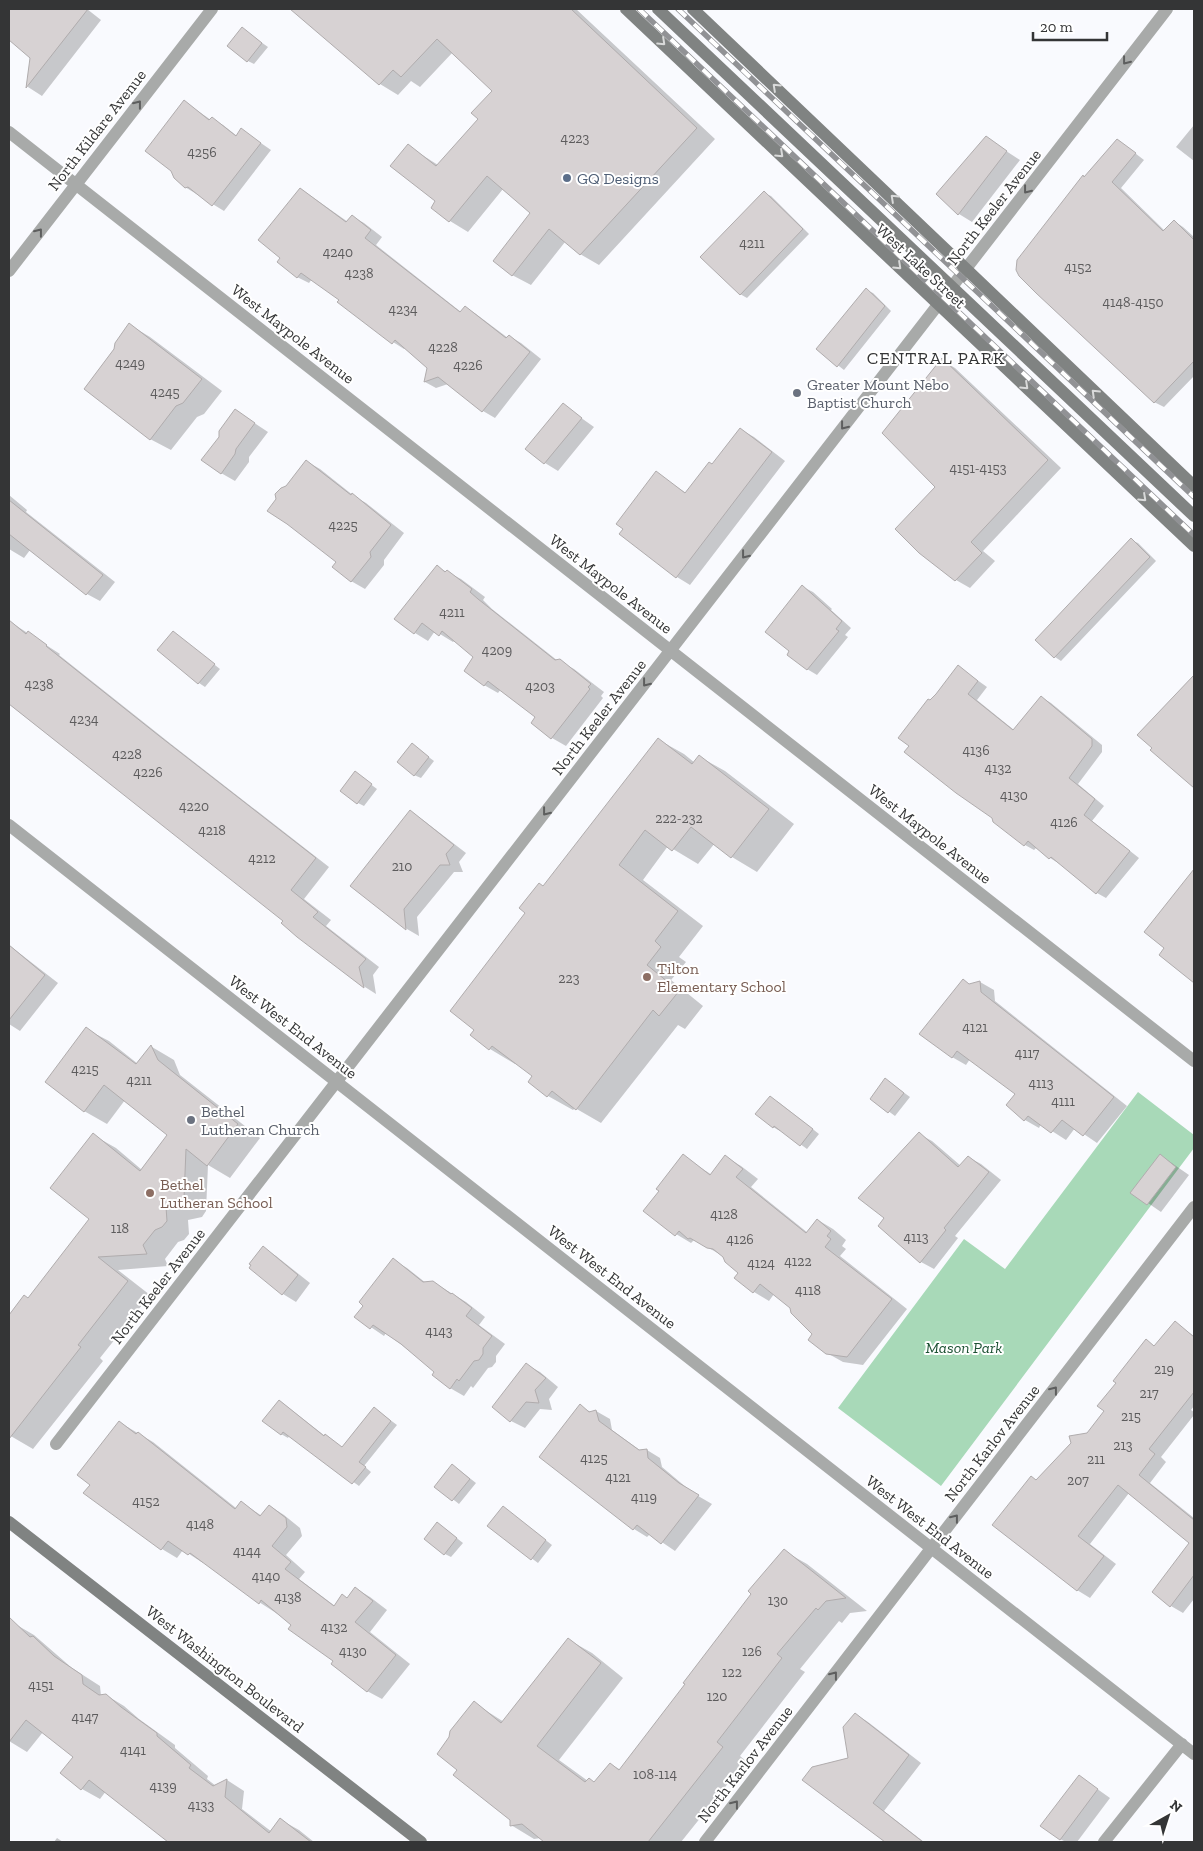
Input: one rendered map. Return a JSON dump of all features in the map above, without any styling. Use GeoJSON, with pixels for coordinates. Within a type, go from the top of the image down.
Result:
{"type":"FeatureCollection","features":[{"type":"Feature","properties":{"kind":"main road","name":"West Lake Street"},"geometry":{"type":"LineString","coordinates":[[626,9],[1194,546]]}},
{"type":"Feature","properties":{"kind":"main road","name":"West Lake Street"},"geometry":{"type":"LineString","coordinates":[[658,9],[1194,516]]}},
{"type":"Feature","properties":{"kind":"main road","name":"West Lake Street"},"geometry":{"type":"LineString","coordinates":[[693,9],[1194,486]]}},
{"type":"Feature","properties":{"kind":"main road","name":"West Washington Boulevard"},"geometry":{"type":"LineString","coordinates":[[9,1522],[421,1842]]}},
{"type":"Feature","properties":{"kind":"street","name":"North Kildare Avenue"},"geometry":{"type":"LineString","coordinates":[[9,271],[212,9]]}},
{"type":"Feature","properties":{"kind":"street","name":"North Keeler Avenue"},"geometry":{"type":"LineString","coordinates":[[56,1444],[1167,9]]}},
{"type":"Feature","properties":{"kind":"street","name":"West Maypole Avenue"},"geometry":{"type":"LineString","coordinates":[[9,132],[1194,1061]]}},
{"type":"Feature","properties":{"kind":"street","name":"West West End Avenue"},"geometry":{"type":"LineString","coordinates":[[9,825],[1194,1754]]}},
{"type":"Feature","properties":{"kind":"street","name":"North Karlov Avenue"},"geometry":{"type":"LineString","coordinates":[[705,1842],[1194,1207]]}},
{"type":"Feature","properties":{"kind":"street"},"geometry":{"type":"LineString","coordinates":[[1104,1842],[1182,1744]]}},
{"type":"Feature","properties":{"kind":"green space","name":"Mason Park"},"geometry":{"type":"Polygon","coordinates":[[[1138,1092],[1194,1135],[1194,1148],[941,1486],[838,1408],[964,1239],[1005,1269],[1138,1092]]]}},
{"type":"Feature","properties":{"kind":"building"},"geometry":{"type":"Polygon","coordinates":[[[9,9],[88,9],[26,88],[30,58],[9,40],[9,9]]]}},
{"type":"Feature","properties":{"kind":"building"},"geometry":{"type":"Polygon","coordinates":[[[290,9],[571,9],[697,128],[580,255],[549,229],[512,276],[493,261],[530,213],[487,176],[449,222],[431,208],[435,201],[390,166],[408,144],[436,166],[478,119],[471,113],[492,91],[437,39],[401,77],[393,70],[379,85],[290,9]]]}},
{"type":"Feature","properties":{"kind":"building"},"geometry":{"type":"Polygon","coordinates":[[[242,27],[262,43],[247,62],[227,46],[242,27]]]}},
{"type":"Feature","properties":{"kind":"building"},"geometry":{"type":"Polygon","coordinates":[[[184,100],[209,120],[212,117],[236,136],[241,128],[261,143],[212,206],[188,187],[185,188],[174,178],[171,171],[145,151],[184,100]]]}},
{"type":"Feature","properties":{"kind":"building"},"geometry":{"type":"Polygon","coordinates":[[[986,136],[1007,151],[958,215],[936,194],[986,136]]]}},
{"type":"Feature","properties":{"kind":"building"},"geometry":{"type":"Polygon","coordinates":[[[1117,139],[1136,153],[1112,182],[1163,231],[1174,220],[1194,240],[1194,361],[1154,403],[1036,293],[1019,276],[1016,270],[1017,260],[1083,175],[1084,177],[1117,139]]]}},
{"type":"Feature","properties":{"kind":"building"},"geometry":{"type":"Polygon","coordinates":[[[300,188],[346,222],[352,215],[371,230],[365,238],[460,312],[465,306],[506,338],[509,335],[530,352],[482,412],[438,377],[424,382],[427,368],[395,340],[392,344],[337,302],[339,300],[301,273],[297,278],[277,262],[280,258],[258,240],[300,188]]]}},
{"type":"Feature","properties":{"kind":"building"},"geometry":{"type":"Polygon","coordinates":[[[764,191],[803,229],[740,295],[700,257],[764,191]]]}},
{"type":"Feature","properties":{"kind":"building"},"geometry":{"type":"Polygon","coordinates":[[[866,288],[885,306],[837,367],[816,349],[866,288]]]}},
{"type":"Feature","properties":{"kind":"building"},"geometry":{"type":"Polygon","coordinates":[[[129,323],[202,379],[183,403],[176,406],[150,440],[84,389],[114,349],[115,343],[129,323]]]}},
{"type":"Feature","properties":{"kind":"building"},"geometry":{"type":"Polygon","coordinates":[[[942,358],[1048,460],[971,542],[982,553],[955,581],[919,553],[895,529],[935,487],[882,433],[942,358]]]}},
{"type":"Feature","properties":{"kind":"building"},"geometry":{"type":"Polygon","coordinates":[[[563,403],[582,418],[544,464],[525,449],[563,403]]]}},
{"type":"Feature","properties":{"kind":"building"},"geometry":{"type":"Polygon","coordinates":[[[235,409],[255,423],[221,474],[201,460],[219,437],[219,431],[235,409]]]}},
{"type":"Feature","properties":{"kind":"building"},"geometry":{"type":"Polygon","coordinates":[[[740,428],[772,452],[676,578],[619,534],[623,529],[616,524],[656,471],[685,493],[709,462],[712,464],[740,428]]]}},
{"type":"Feature","properties":{"kind":"building"},"geometry":{"type":"Polygon","coordinates":[[[306,460],[351,495],[352,493],[391,525],[370,552],[371,557],[351,582],[332,567],[336,562],[267,511],[276,499],[275,494],[286,486],[306,460]]]}},
{"type":"Feature","properties":{"kind":"building"},"geometry":{"type":"Polygon","coordinates":[[[9,500],[103,575],[86,595],[9,534],[9,500]]]}},
{"type":"Feature","properties":{"kind":"building"},"geometry":{"type":"Polygon","coordinates":[[[1131,538],[1150,557],[1054,658],[1035,640],[1131,538]]]}},
{"type":"Feature","properties":{"kind":"building"},"geometry":{"type":"Polygon","coordinates":[[[437,565],[445,572],[447,570],[472,589],[470,592],[478,599],[555,660],[560,659],[591,684],[588,687],[590,689],[551,739],[531,723],[535,717],[488,681],[484,686],[464,671],[473,657],[442,631],[439,636],[422,623],[414,634],[394,619],[437,565]]]}},
{"type":"Feature","properties":{"kind":"building"},"geometry":{"type":"Polygon","coordinates":[[[802,585],[842,621],[836,629],[839,631],[807,670],[787,655],[789,651],[765,632],[802,585]]]}},
{"type":"Feature","properties":{"kind":"building"},"geometry":{"type":"Polygon","coordinates":[[[9,620],[26,634],[28,631],[47,645],[158,735],[316,858],[291,890],[318,912],[313,917],[366,959],[359,967],[364,988],[297,937],[281,923],[283,921],[9,704],[9,620]]]}},
{"type":"Feature","properties":{"kind":"building"},"geometry":{"type":"Polygon","coordinates":[[[173,631],[215,664],[198,684],[157,650],[173,631]]]}},
{"type":"Feature","properties":{"kind":"building"},"geometry":{"type":"Polygon","coordinates":[[[958,665],[978,681],[968,694],[1013,730],[1041,696],[1092,739],[1092,746],[1069,778],[1095,799],[1084,815],[1130,851],[1096,894],[1051,857],[1049,859],[1028,841],[1024,846],[993,822],[992,818],[956,793],[904,752],[909,746],[898,738],[928,699],[930,700],[936,694],[958,665]]]}},
{"type":"Feature","properties":{"kind":"building"},"geometry":{"type":"Polygon","coordinates":[[[1194,675],[1194,788],[1150,750],[1152,748],[1137,735],[1194,675]]]}},
{"type":"Feature","properties":{"kind":"building"},"geometry":{"type":"Polygon","coordinates":[[[658,738],[692,764],[699,755],[769,809],[731,858],[691,827],[672,851],[645,830],[619,865],[678,911],[655,941],[661,947],[647,965],[679,991],[659,1016],[653,1010],[576,1110],[552,1091],[547,1097],[528,1082],[532,1076],[492,1046],[489,1050],[470,1035],[474,1030],[450,1011],[525,913],[519,908],[539,883],[543,886],[658,738]]]}},
{"type":"Feature","properties":{"kind":"building"},"geometry":{"type":"Polygon","coordinates":[[[412,743],[429,757],[414,776],[397,762],[412,743]]]}},
{"type":"Feature","properties":{"kind":"building"},"geometry":{"type":"Polygon","coordinates":[[[355,771],[372,784],[357,804],[340,791],[355,771]]]}},
{"type":"Feature","properties":{"kind":"building"},"geometry":{"type":"Polygon","coordinates":[[[410,810],[454,845],[446,854],[450,865],[440,865],[404,909],[406,930],[350,886],[410,810]]]}},
{"type":"Feature","properties":{"kind":"building"},"geometry":{"type":"Polygon","coordinates":[[[1194,869],[1194,983],[1159,955],[1164,948],[1144,932],[1194,869]]]}},
{"type":"Feature","properties":{"kind":"building"},"geometry":{"type":"Polygon","coordinates":[[[9,945],[45,975],[9,1020],[9,945]]]}},
{"type":"Feature","properties":{"kind":"building"},"geometry":{"type":"Polygon","coordinates":[[[963,979],[969,984],[980,981],[981,992],[1114,1097],[1083,1136],[1062,1120],[1051,1133],[1028,1116],[1024,1121],[1006,1105],[1015,1094],[957,1051],[952,1058],[919,1034],[963,979]]]}},
{"type":"Feature","properties":{"kind":"building"},"geometry":{"type":"Polygon","coordinates":[[[86,1027],[136,1064],[151,1045],[158,1060],[238,1124],[207,1166],[186,1149],[184,1198],[180,1205],[166,1207],[167,1221],[162,1227],[155,1230],[143,1245],[147,1254],[98,1257],[128,1281],[78,1345],[81,1347],[9,1439],[9,1315],[24,1295],[28,1298],[89,1219],[50,1188],[93,1133],[140,1171],[167,1135],[104,1085],[84,1112],[45,1082],[86,1027]]]}},
{"type":"Feature","properties":{"kind":"building"},"geometry":{"type":"Polygon","coordinates":[[[885,1078],[904,1093],[888,1113],[870,1099],[885,1078]]]}},
{"type":"Feature","properties":{"kind":"building"},"geometry":{"type":"Polygon","coordinates":[[[770,1096],[813,1129],[800,1146],[755,1114],[770,1096]]]}},
{"type":"Feature","properties":{"kind":"building"},"geometry":{"type":"Polygon","coordinates":[[[919,1132],[958,1167],[968,1156],[989,1172],[944,1228],[946,1230],[920,1263],[878,1226],[884,1218],[858,1198],[919,1132]]]}},
{"type":"Feature","properties":{"kind":"building"},"geometry":{"type":"Polygon","coordinates":[[[683,1154],[710,1175],[725,1155],[743,1169],[736,1177],[806,1233],[817,1219],[831,1231],[827,1236],[831,1239],[825,1247],[892,1299],[847,1357],[826,1354],[808,1340],[812,1334],[791,1313],[790,1308],[760,1284],[753,1293],[734,1278],[738,1273],[713,1249],[707,1248],[690,1238],[688,1239],[679,1231],[675,1236],[643,1211],[659,1191],[656,1189],[683,1154]]]}},
{"type":"Feature","properties":{"kind":"building"},"geometry":{"type":"Polygon","coordinates":[[[1160,1154],[1176,1167],[1147,1205],[1130,1193],[1160,1154]]]}},
{"type":"Feature","properties":{"kind":"building"},"geometry":{"type":"Polygon","coordinates":[[[263,1246],[298,1275],[282,1295],[249,1268],[251,1265],[249,1264],[263,1246]]]}},
{"type":"Feature","properties":{"kind":"building"},"geometry":{"type":"Polygon","coordinates":[[[393,1258],[423,1282],[433,1281],[472,1308],[466,1316],[492,1336],[483,1348],[483,1354],[479,1360],[474,1361],[459,1381],[457,1379],[450,1389],[432,1375],[434,1372],[401,1344],[373,1325],[370,1329],[354,1317],[363,1306],[359,1302],[393,1258]]]}},
{"type":"Feature","properties":{"kind":"building"},"geometry":{"type":"Polygon","coordinates":[[[1175,1321],[1194,1337],[1194,1392],[1149,1449],[1155,1454],[1139,1475],[1194,1520],[1194,1575],[1170,1607],[1152,1592],[1189,1543],[1118,1485],[1078,1536],[1104,1556],[1077,1591],[992,1525],[1031,1476],[1036,1480],[1071,1443],[1069,1436],[1087,1433],[1104,1411],[1097,1406],[1116,1383],[1113,1381],[1146,1339],[1154,1346],[1175,1321]]]}},
{"type":"Feature","properties":{"kind":"building"},"geometry":{"type":"Polygon","coordinates":[[[526,1363],[546,1378],[535,1390],[539,1403],[526,1402],[510,1422],[492,1407],[526,1363]]]}},
{"type":"Feature","properties":{"kind":"building"},"geometry":{"type":"Polygon","coordinates":[[[279,1400],[324,1436],[325,1434],[342,1447],[374,1407],[391,1421],[359,1462],[366,1467],[352,1484],[283,1432],[281,1435],[262,1421],[279,1400]]]}},
{"type":"Feature","properties":{"kind":"building"},"geometry":{"type":"Polygon","coordinates":[[[580,1404],[589,1412],[596,1410],[599,1421],[639,1450],[647,1449],[648,1458],[679,1483],[699,1495],[661,1544],[637,1525],[633,1530],[539,1457],[580,1404]]]}},
{"type":"Feature","properties":{"kind":"building"},"geometry":{"type":"Polygon","coordinates":[[[119,1421],[136,1434],[138,1432],[235,1509],[241,1501],[260,1516],[269,1505],[286,1518],[287,1527],[272,1546],[291,1562],[285,1569],[334,1606],[342,1594],[347,1598],[355,1587],[373,1601],[355,1622],[396,1655],[367,1692],[331,1664],[333,1661],[288,1629],[291,1625],[261,1600],[259,1604],[190,1553],[188,1555],[168,1541],[161,1550],[83,1493],[90,1485],[77,1475],[119,1421]]]}},
{"type":"Feature","properties":{"kind":"building"},"geometry":{"type":"Polygon","coordinates":[[[452,1464],[470,1479],[452,1501],[434,1487],[452,1464]]]}},
{"type":"Feature","properties":{"kind":"building"},"geometry":{"type":"Polygon","coordinates":[[[503,1506],[546,1540],[531,1560],[487,1526],[503,1506]]]}},
{"type":"Feature","properties":{"kind":"building"},"geometry":{"type":"Polygon","coordinates":[[[437,1522],[457,1538],[444,1555],[424,1539],[437,1522]]]}},
{"type":"Feature","properties":{"kind":"building"},"geometry":{"type":"Polygon","coordinates":[[[784,1549],[846,1598],[826,1601],[818,1610],[816,1608],[777,1654],[782,1658],[717,1742],[723,1747],[648,1842],[544,1842],[522,1824],[510,1826],[510,1820],[453,1775],[457,1770],[437,1754],[449,1737],[450,1731],[474,1701],[501,1723],[568,1638],[601,1663],[537,1746],[585,1782],[589,1778],[594,1782],[610,1763],[619,1770],[751,1594],[748,1591],[784,1549]]]}},
{"type":"Feature","properties":{"kind":"building"},"geometry":{"type":"Polygon","coordinates":[[[9,1617],[30,1637],[33,1636],[54,1656],[82,1675],[83,1684],[99,1695],[106,1694],[157,1733],[157,1736],[191,1765],[189,1768],[213,1786],[227,1779],[225,1797],[269,1833],[280,1818],[311,1842],[168,1842],[89,1780],[81,1790],[60,1773],[73,1757],[26,1720],[9,1742],[9,1617]]]}},
{"type":"Feature","properties":{"kind":"building"},"geometry":{"type":"Polygon","coordinates":[[[855,1713],[909,1755],[873,1803],[923,1842],[885,1842],[802,1780],[812,1767],[848,1758],[843,1727],[855,1713]]]}},
{"type":"Feature","properties":{"kind":"building"},"geometry":{"type":"Polygon","coordinates":[[[1079,1775],[1098,1789],[1060,1840],[1040,1826],[1079,1775]]]}},
{"type":"Feature","properties":{"kind":"railway"},"geometry":{"type":"LineString","coordinates":[[639,9],[1194,535]]}},
{"type":"Feature","properties":{"kind":"railway"},"geometry":{"type":"LineString","coordinates":[[678,9],[1194,497]]}},
{"type":"Feature","properties":{"kind":"place","name":"GQ Designs"},"geometry":{"type":"Point","coordinates":[567,178]}},
{"type":"Feature","properties":{"kind":"place","name":"Greater Mount Nebo Baptist Church"},"geometry":{"type":"Point","coordinates":[797,393]}},
{"type":"Feature","properties":{"kind":"place","name":"Tilton Elementary School"},"geometry":{"type":"Point","coordinates":[647,977]}},
{"type":"Feature","properties":{"kind":"place","name":"Bethel Lutheran Church"},"geometry":{"type":"Point","coordinates":[191,1120]}},
{"type":"Feature","properties":{"kind":"place","name":"Bethel Lutheran School"},"geometry":{"type":"Point","coordinates":[150,1193]}},
{"type":"Feature","properties":{"kind":"district","name":"CENTRAL PARK"},"geometry":{"type":"Point","coordinates":[936,358]}}]}
